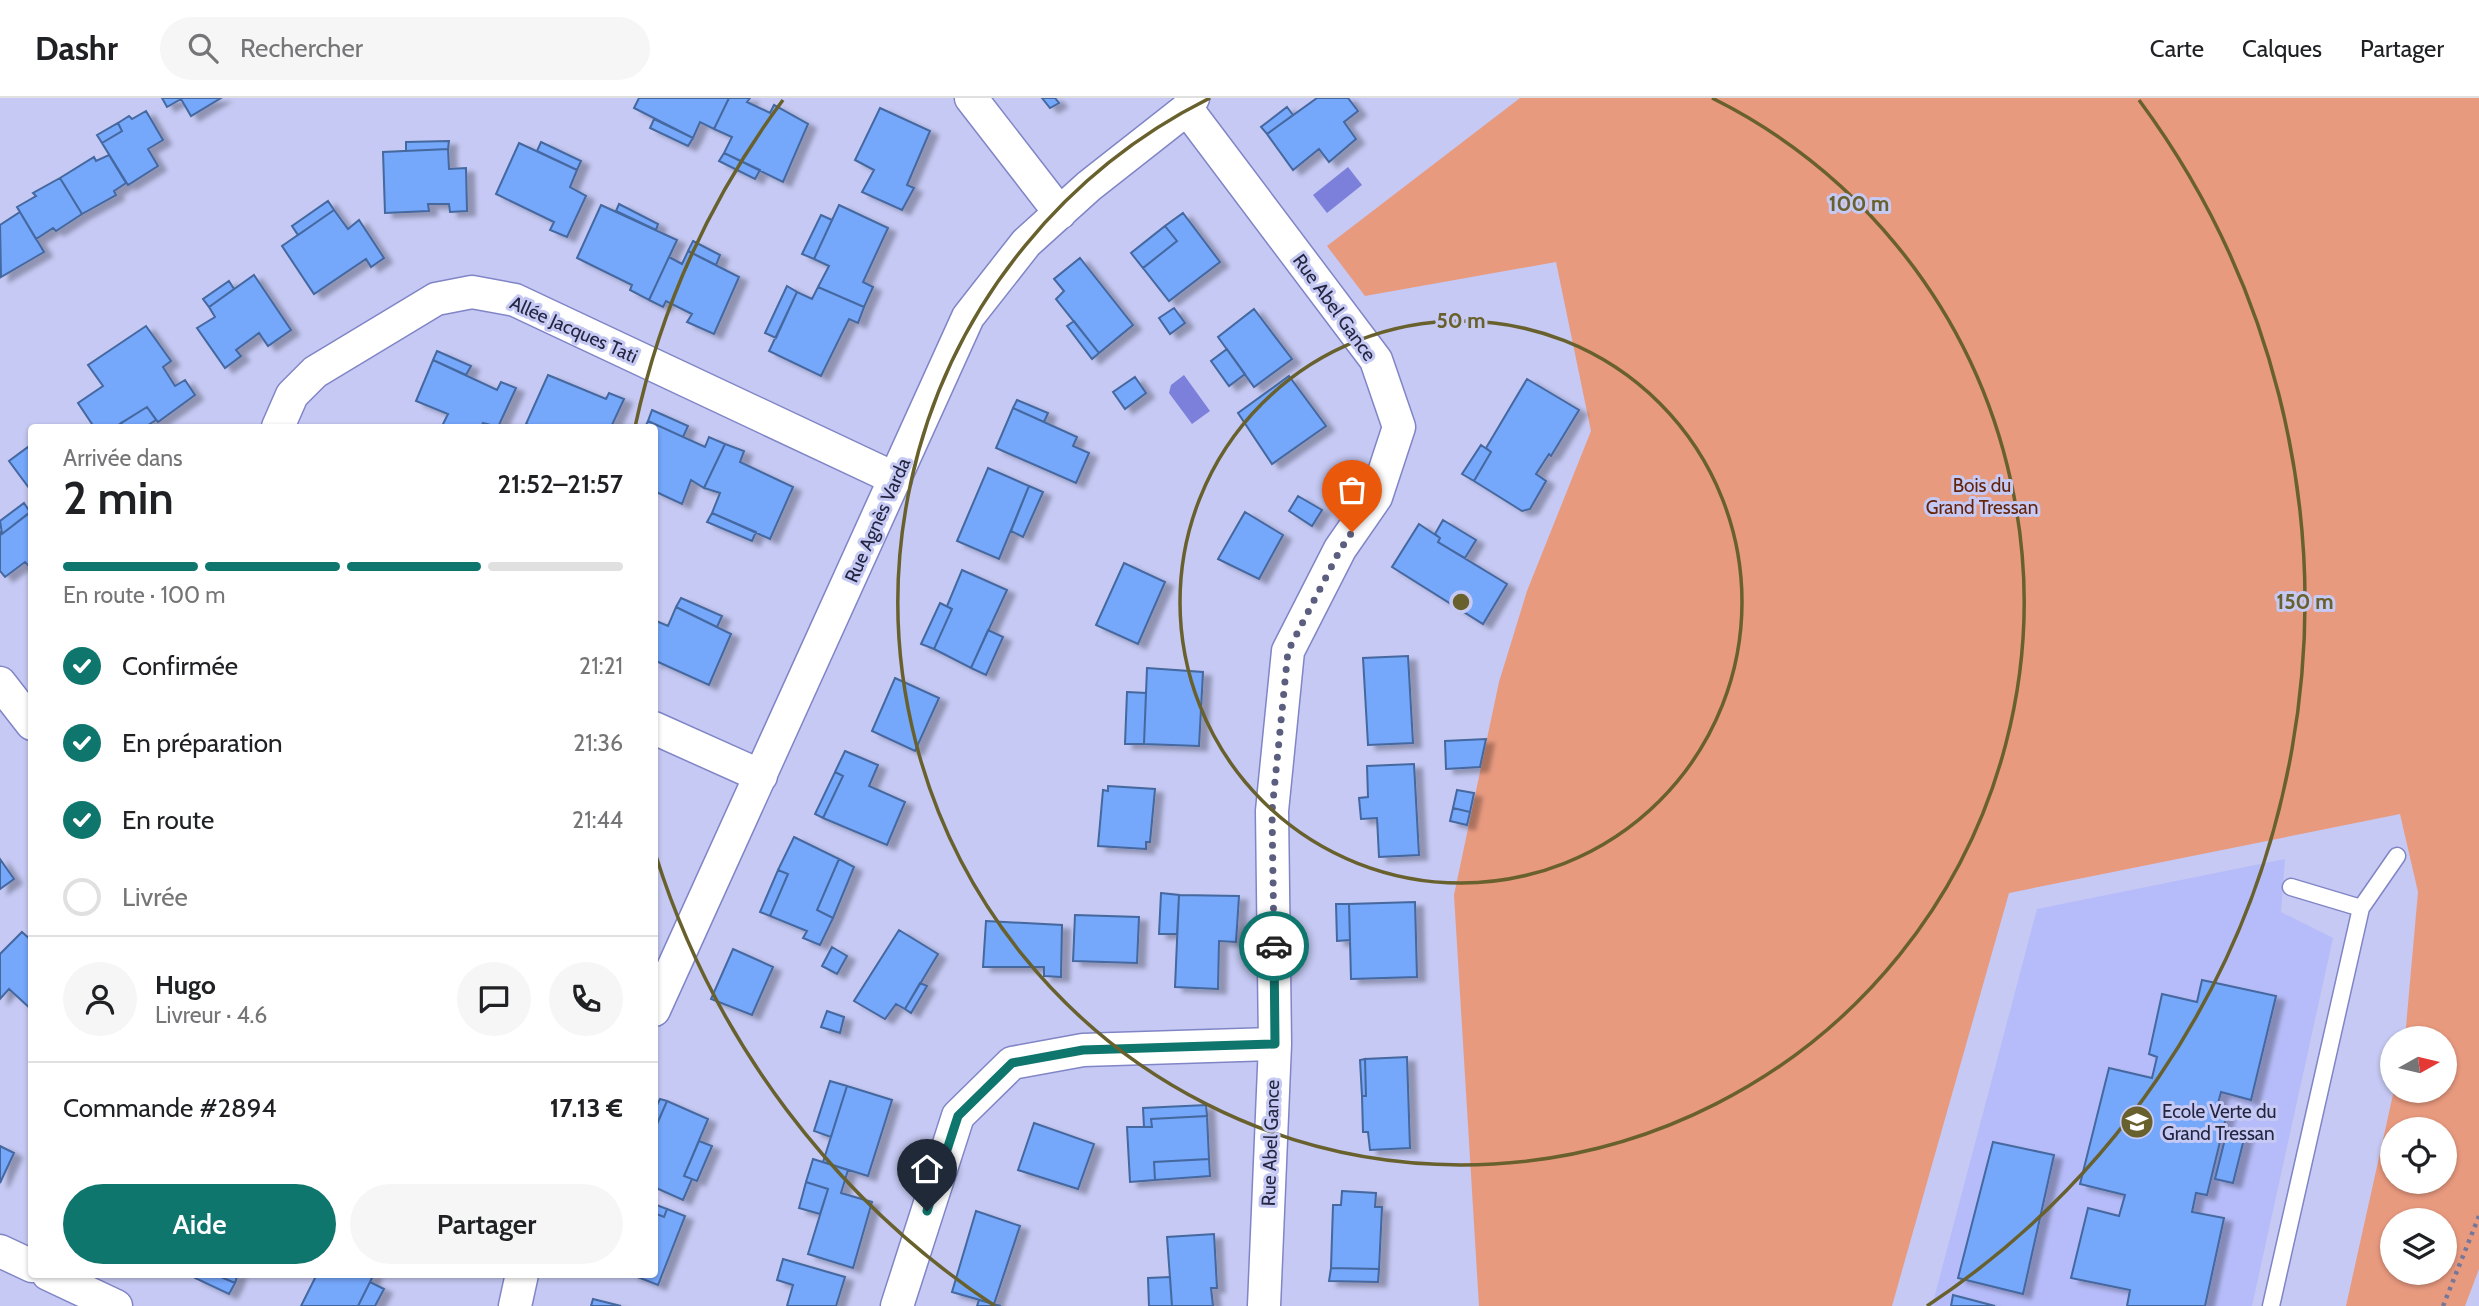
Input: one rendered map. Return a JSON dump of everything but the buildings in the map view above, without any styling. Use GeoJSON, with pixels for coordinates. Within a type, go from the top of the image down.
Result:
{"type":"FeatureCollection","features":[{"type":"Feature","properties":{"kind":"street"},"geometry":{"type":"LineString","coordinates":[[971,98],[1060,213]]}},
{"type":"Feature","properties":{"kind":"street","name":"Rue Agnès Varda"},"geometry":{"type":"LineString","coordinates":[[658,1001],[968,317],[1026,243],[1190,104]]}},
{"type":"Feature","properties":{"kind":"street","name":"Rue Abel Gance"},"geometry":{"type":"LineString","coordinates":[[1190,104],[1376,360],[1399,427],[1377,497],[1340,550],[1288,651],[1272,811],[1275,1044],[1264,1306]]}},
{"type":"Feature","properties":{"kind":"street","name":"Allée Jacques Tati"},"geometry":{"type":"LineString","coordinates":[[279,424],[292,395],[316,372],[436,299],[472,292],[515,300],[896,479]]}},
{"type":"Feature","properties":{"kind":"street"},"geometry":{"type":"LineString","coordinates":[[0,683],[28,719]]}},
{"type":"Feature","properties":{"kind":"street"},"geometry":{"type":"LineString","coordinates":[[658,730],[761,776]]}},
{"type":"Feature","properties":{"kind":"street"},"geometry":{"type":"LineString","coordinates":[[897,1306],[958,1116],[1012,1063],[1083,1050],[1275,1044]]}},
{"type":"Feature","properties":{"kind":"street"},"geometry":{"type":"LineString","coordinates":[[0,1251],[28,1264]]}},
{"type":"Feature","properties":{"kind":"street"},"geometry":{"type":"LineString","coordinates":[[56,1278],[116,1306]]}},
{"type":"Feature","properties":{"kind":"street"},"geometry":{"type":"LineString","coordinates":[[515,1306],[521,1278]]}},
{"type":"Feature","properties":{"kind":"lane"},"geometry":{"type":"LineString","coordinates":[[2271,1306],[2361,908],[2397,856]]}},
{"type":"Feature","properties":{"kind":"lane"},"geometry":{"type":"LineString","coordinates":[[2291,887],[2361,908]]}},
{"type":"Feature","properties":{"kind":"path"},"geometry":{"type":"LineString","coordinates":[[2443,1306],[2479,1216]]}},
{"type":"Feature","properties":{"kind":"shaded area"},"geometry":{"type":"Polygon","coordinates":[[[1348,167],[1362,185],[1327,213],[1313,195],[1348,167]]]}},
{"type":"Feature","properties":{"kind":"shaded area"},"geometry":{"type":"Polygon","coordinates":[[[1184,375],[1210,411],[1192,424],[1169,393],[1171,385],[1184,375]]]}},
{"type":"Feature","properties":{"kind":"shaded area","name":"Ecole Verte du Grand Tressan"},"geometry":{"type":"Polygon","coordinates":[[[2285,859],[2281,912],[2333,938],[2252,1306],[1932,1306],[2037,909],[2285,859]]]}},
{"type":"Feature","properties":{"kind":"green space","name":"Bois du Grand Tressan"},"geometry":{"type":"Polygon","coordinates":[[[1520,98],[2479,98],[2479,1269],[2465,1306],[2346,1306],[2380,1153],[2380,1194],[2457,1194],[2457,1117],[2388,1117],[2391,1103],[2457,1103],[2457,1026],[2406,1026],[2418,892],[2400,814],[2009,893],[1892,1306],[1479,1306],[1454,895],[1499,682],[1527,591],[1591,431],[1556,262],[1365,296],[1327,246],[1520,98]]]}},
{"type":"Feature","properties":{"kind":"way so far"},"geometry":{"type":"LineString","coordinates":[[1274,946],[1272,811],[1288,651],[1352,532]]}},
{"type":"Feature","properties":{"kind":"place","name":"Ecole Verte du Grand Tressan"},"geometry":{"type":"Point","coordinates":[2137,1122]}},
{"type":"Feature","properties":{"kind":"route"},"geometry":{"type":"LineString","coordinates":[[927,1211],[958,1116],[1012,1063],[1083,1050],[1275,1044],[1274,946]]}}]}
